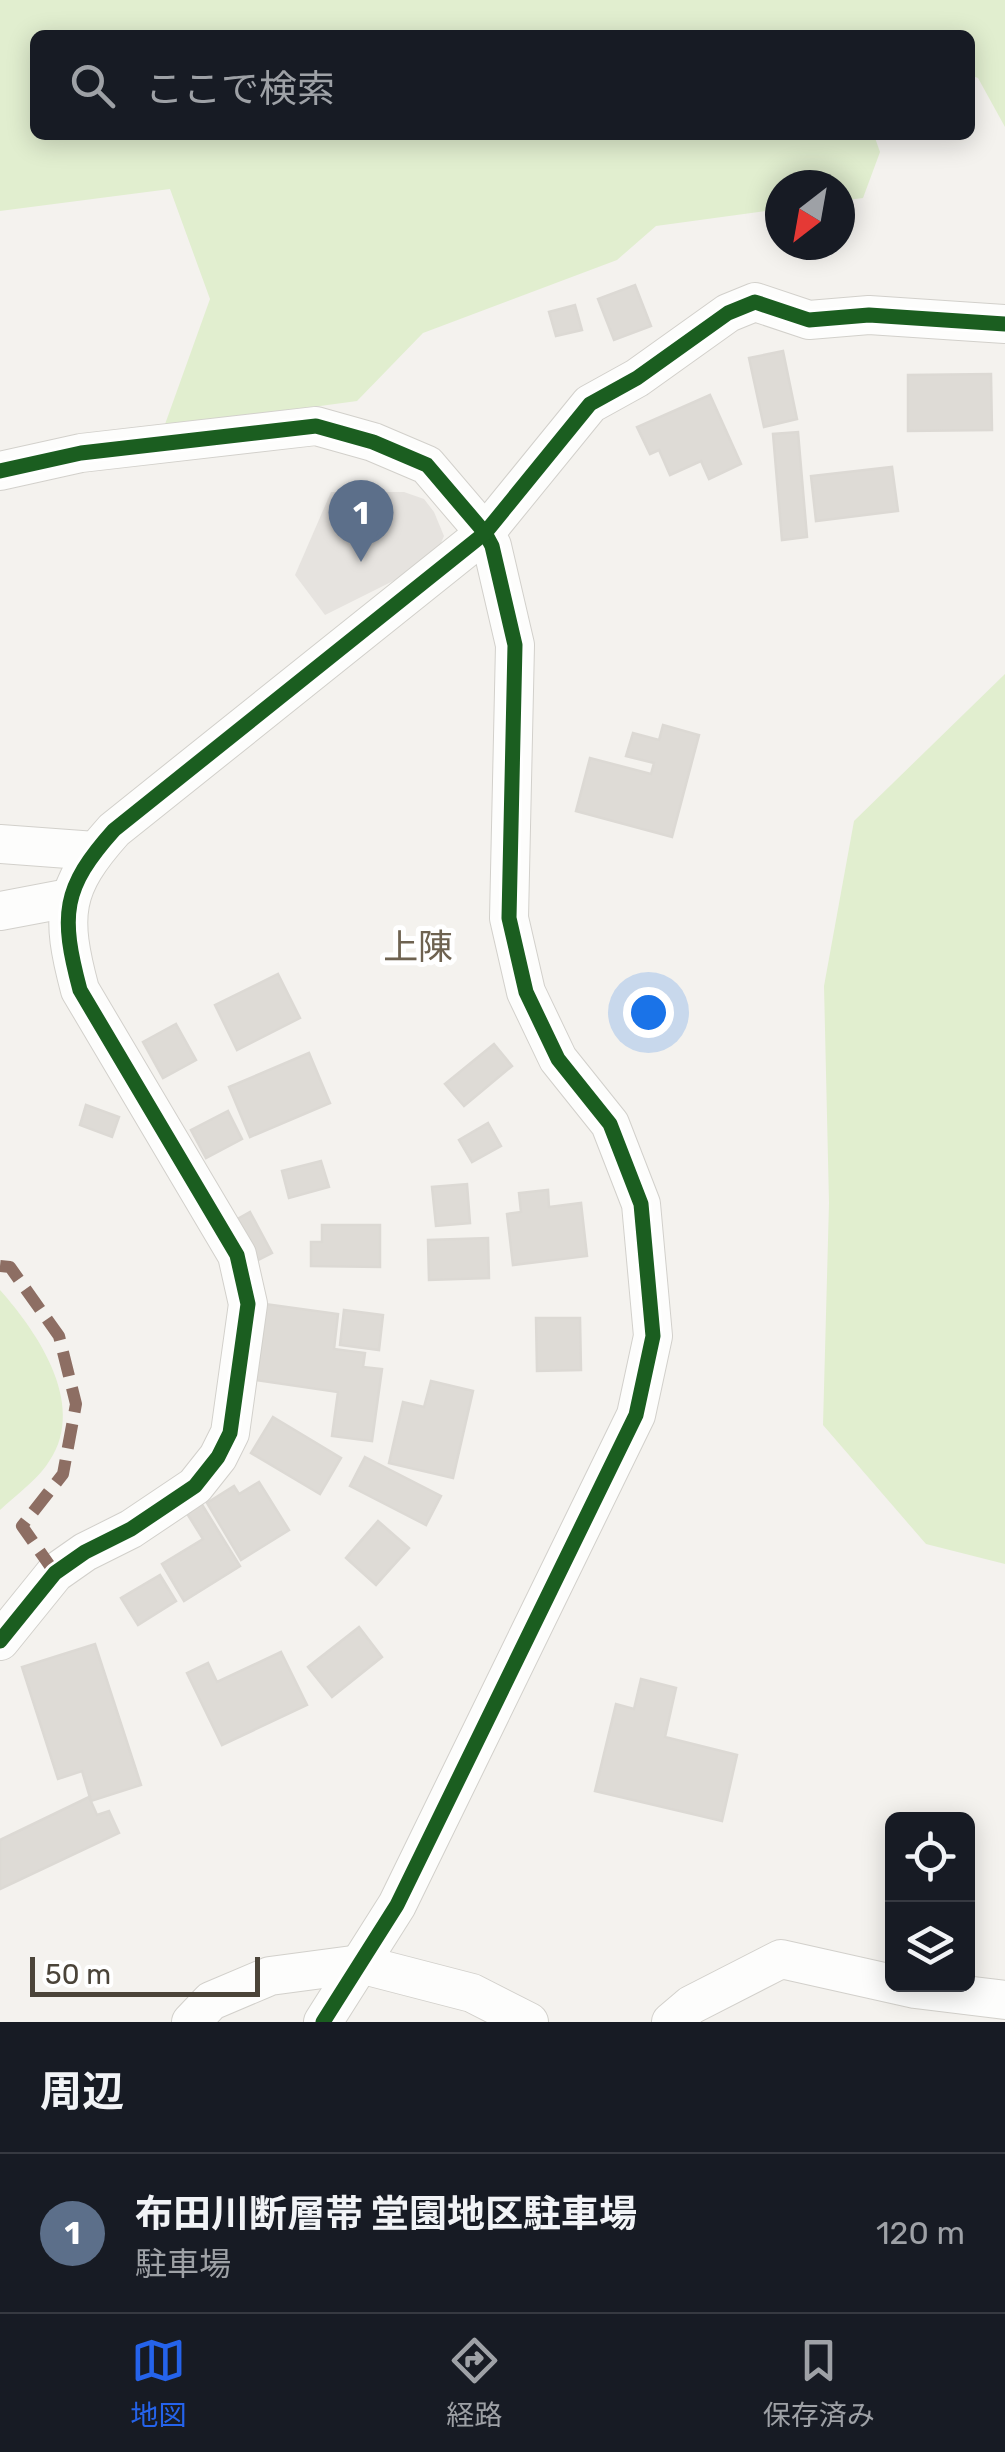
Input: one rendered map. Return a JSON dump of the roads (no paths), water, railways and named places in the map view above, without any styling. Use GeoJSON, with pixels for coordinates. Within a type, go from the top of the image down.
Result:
{"type":"FeatureCollection","features":[{"type":"Feature","properties":{"kind":"street"},"geometry":{"type":"LineString","coordinates":[[0,1641],[54,1573],[195,1486],[218,1457],[230,1433],[248,1304],[237,1255],[80,990],[68,945],[69,898],[79,873],[95,851],[128,818],[485,533],[590,404],[637,378],[728,313],[755,302],[809,320],[869,316],[1005,324]]}},
{"type":"Feature","properties":{"kind":"street"},"geometry":{"type":"LineString","coordinates":[[0,472],[82,452],[316,426],[373,442],[426,465],[492,546],[515,645],[509,918],[526,992],[558,1059],[610,1124],[641,1204],[654,1336],[636,1415],[397,1904],[323,2022]]}},
{"type":"Feature","properties":{"kind":"street"},"geometry":{"type":"LineString","coordinates":[[0,844],[95,851]]}},
{"type":"Feature","properties":{"kind":"street"},"geometry":{"type":"LineString","coordinates":[[0,911],[69,898]]}},
{"type":"Feature","properties":{"kind":"street"},"geometry":{"type":"LineString","coordinates":[[671,2022],[691,2004],[781,1959],[915,1990],[1005,2000]]}},
{"type":"Feature","properties":{"kind":"street"},"geometry":{"type":"LineString","coordinates":[[190,2022],[211,2001],[270,1976],[360,1964],[472,1993],[529,2022]]}},
{"type":"Feature","properties":{"kind":"place","name":"布田川断層帯 堂園地区駐車場"},"geometry":{"type":"Point","coordinates":[361,562]}},
{"type":"Feature","properties":{"kind":"district","name":"上陳"},"geometry":{"type":"Point","coordinates":[418,947]}}]}
